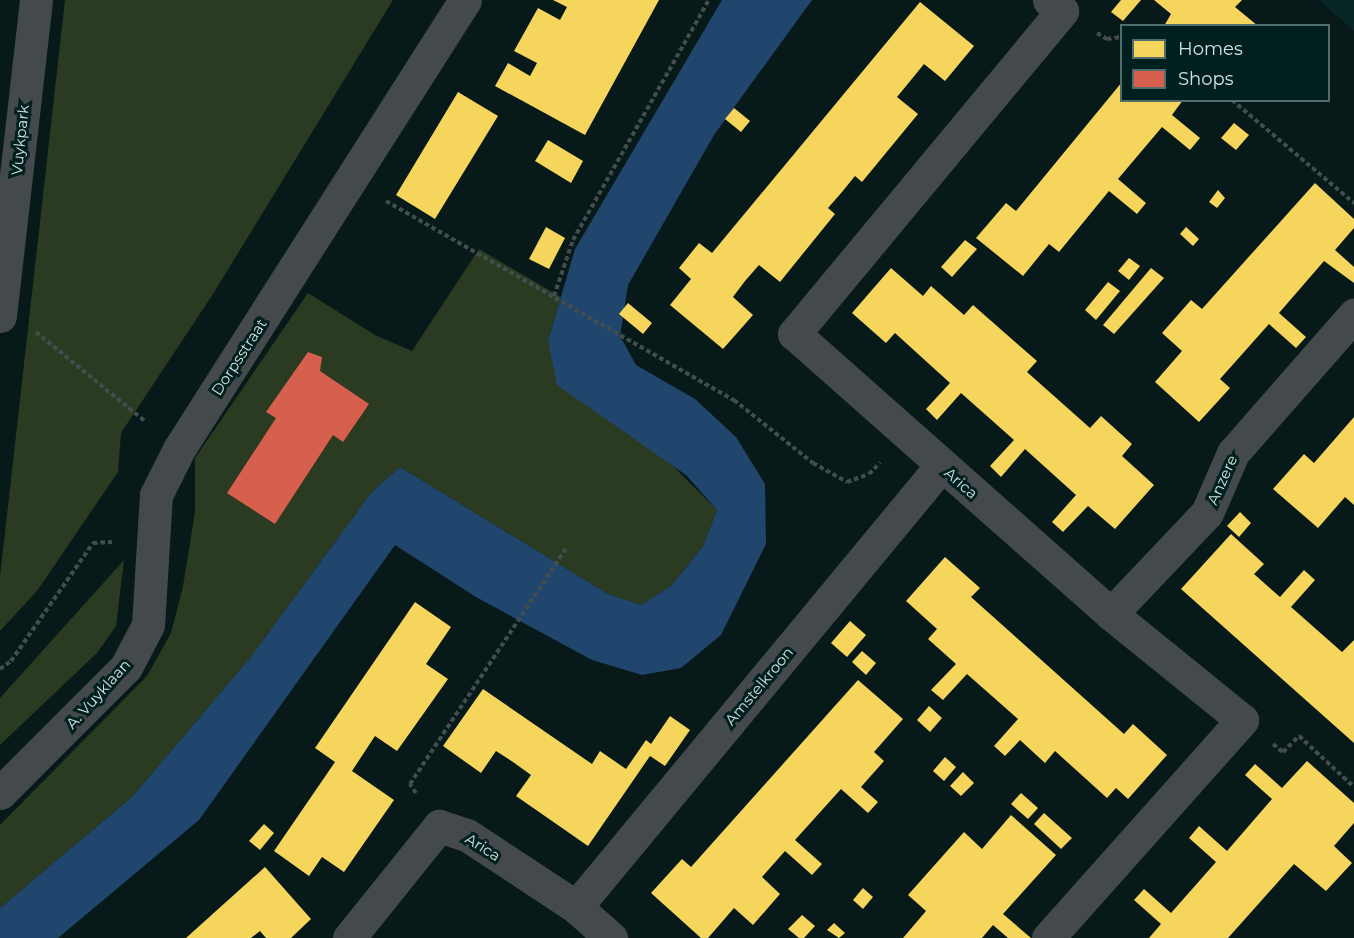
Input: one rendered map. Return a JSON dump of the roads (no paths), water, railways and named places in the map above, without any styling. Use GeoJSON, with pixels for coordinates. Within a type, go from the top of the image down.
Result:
{"type":"FeatureCollection","features":[{"type":"Feature","properties":{"kind":"street","name":"Vuykpark"},"geometry":{"type":"LineString","coordinates":[[1,309],[36,0]]}},
{"type":"Feature","properties":{"kind":"street","name":"Dorpsstraat"},"geometry":{"type":"LineString","coordinates":[[154,537],[156,495],[179,450],[465,0]]}},
{"type":"Feature","properties":{"kind":"street","name":"Arica"},"geometry":{"type":"LineString","coordinates":[[1048,938],[1242,720],[1111,614],[794,334],[1062,11],[1049,0]]}},
{"type":"Feature","properties":{"kind":"street","name":"Anzere"},"geometry":{"type":"LineString","coordinates":[[1111,614],[1207,513],[1233,453],[1354,315]]}},
{"type":"Feature","properties":{"kind":"street","name":"Amstelkroon"},"geometry":{"type":"LineString","coordinates":[[576,907],[941,466]]}},
{"type":"Feature","properties":{"kind":"street","name":"A. Vuyklaan"},"geometry":{"type":"LineString","coordinates":[[0,793],[126,667],[148,625],[154,537]]}},
{"type":"Feature","properties":{"kind":"street","name":"Arica"},"geometry":{"type":"LineString","coordinates":[[350,938],[439,826],[467,835],[576,907],[611,938]]}},
{"type":"Feature","properties":{"kind":"water"},"geometry":{"type":"Polygon","coordinates":[[[722,0],[812,0],[714,135],[628,285],[620,336],[636,365],[695,399],[736,437],[765,484],[766,544],[721,635],[681,668],[642,675],[592,660],[476,597],[395,545],[199,820],[58,938],[0,938],[0,908],[132,797],[250,658],[371,493],[400,467],[608,594],[641,605],[672,585],[703,546],[717,510],[686,475],[557,385],[548,341],[575,249],[722,0]]]}}]}
